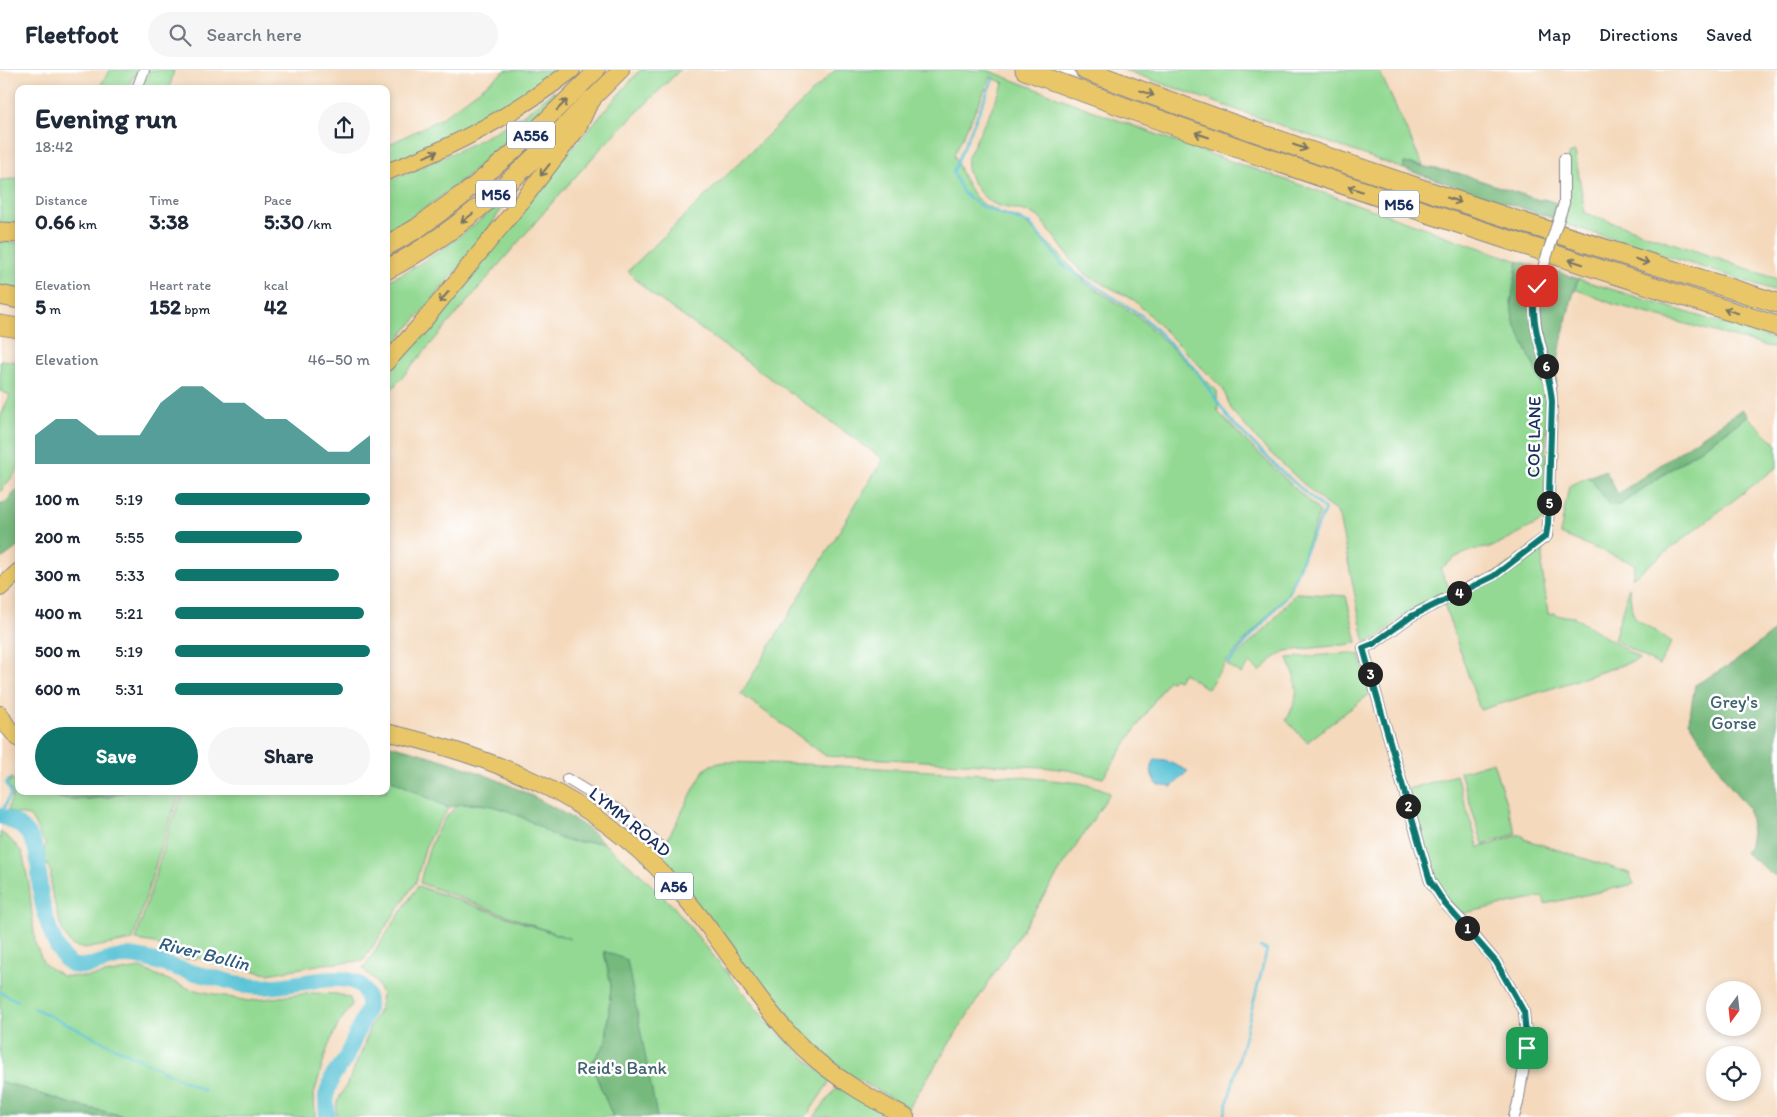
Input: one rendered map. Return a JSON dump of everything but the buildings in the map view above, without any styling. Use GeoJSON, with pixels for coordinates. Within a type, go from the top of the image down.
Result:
{"type":"FeatureCollection","features":[{"type":"Feature","properties":{"kind":"highway","name":"M56"},"geometry":{"type":"LineString","coordinates":[[1024,70],[1131,110],[1396,203],[1777,326]]}},
{"type":"Feature","properties":{"kind":"highway","name":"M56"},"geometry":{"type":"LineString","coordinates":[[1085,70],[1267,136],[1441,195],[1777,304]]}},
{"type":"Feature","properties":{"kind":"highway","name":"M56"},"geometry":{"type":"LineString","coordinates":[[390,268],[434,242],[472,215],[539,154],[591,100]]}},
{"type":"Feature","properties":{"kind":"highway","name":"M56"},"geometry":{"type":"LineString","coordinates":[[390,244],[416,229],[461,196]]}},
{"type":"Feature","properties":{"kind":"highway"},"geometry":{"type":"LineString","coordinates":[[0,232],[15,233]]}},
{"type":"Feature","properties":{"kind":"highway"},"geometry":{"type":"LineString","coordinates":[[0,295],[15,298]]}},
{"type":"Feature","properties":{"kind":"highway"},"geometry":{"type":"LineString","coordinates":[[0,326],[15,328]]}},
{"type":"Feature","properties":{"kind":"main road","name":"A556"},"geometry":{"type":"LineString","coordinates":[[390,170],[469,136],[534,98],[572,70]]}},
{"type":"Feature","properties":{"kind":"main road","name":"A556"},"geometry":{"type":"LineString","coordinates":[[461,196],[512,153],[597,70]]}},
{"type":"Feature","properties":{"kind":"main road"},"geometry":{"type":"LineString","coordinates":[[390,358],[464,272],[578,128],[591,100],[621,70]]}},
{"type":"Feature","properties":{"kind":"main road"},"geometry":{"type":"LineString","coordinates":[[0,588],[15,575]]}},
{"type":"Feature","properties":{"kind":"main road"},"geometry":{"type":"LineString","coordinates":[[0,714],[15,734]]}},
{"type":"Feature","properties":{"kind":"main road"},"geometry":{"type":"LineString","coordinates":[[0,730],[15,737]]}},
{"type":"Feature","properties":{"kind":"main road","name":"LYMM ROAD"},"geometry":{"type":"LineString","coordinates":[[390,733],[452,749],[510,769],[537,781],[595,816],[623,837],[669,880],[714,934],[763,1002],[803,1047],[837,1076],[906,1117]]}},
{"type":"Feature","properties":{"kind":"street"},"geometry":{"type":"LineString","coordinates":[[138,85],[144,70]]}},
{"type":"Feature","properties":{"kind":"street","name":"COE LANE"},"geometry":{"type":"LineString","coordinates":[[1514,1117],[1527,1048],[1524,1012],[1496,962],[1445,904],[1430,881],[1363,648],[1373,644],[1412,616],[1494,576],[1546,536],[1552,402],[1551,388],[1536,327],[1534,306],[1537,286],[1564,203],[1564,159]]}},
{"type":"Feature","properties":{"kind":"street"},"geometry":{"type":"LineString","coordinates":[[567,779],[621,812],[657,843]]}},
{"type":"Feature","properties":{"kind":"green space"},"geometry":{"type":"Polygon","coordinates":[[[110,70],[139,70],[136,77],[133,76],[130,85],[101,85],[110,70]]]}},
{"type":"Feature","properties":{"kind":"green space"},"geometry":{"type":"Polygon","coordinates":[[[148,70],[174,70],[170,85],[142,85],[148,70]]]}},
{"type":"Feature","properties":{"kind":"green space"},"geometry":{"type":"Polygon","coordinates":[[[506,70],[560,70],[527,94],[490,117],[390,163],[390,144],[440,119],[506,70]]]}},
{"type":"Feature","properties":{"kind":"green space"},"geometry":{"type":"Polygon","coordinates":[[[640,70],[680,70],[602,147],[390,391],[390,369],[429,325],[554,169],[640,70]]]}},
{"type":"Feature","properties":{"kind":"green space"},"geometry":{"type":"Polygon","coordinates":[[[835,70],[987,70],[1207,153],[1518,261],[1513,320],[1545,390],[1547,403],[1544,520],[1492,547],[1473,550],[1456,557],[1440,569],[1452,593],[1402,617],[1377,638],[1366,642],[1337,512],[1323,502],[1261,444],[1232,411],[1223,389],[1134,300],[1090,277],[1076,266],[1039,217],[995,204],[980,193],[969,174],[967,159],[1004,83],[991,77],[954,155],[963,177],[974,196],[985,205],[999,212],[1021,219],[1050,245],[1086,283],[1139,317],[1217,391],[1218,412],[1320,512],[1288,593],[1226,662],[1208,688],[1183,673],[1178,680],[1174,678],[1171,681],[1168,680],[1103,778],[1068,770],[1042,767],[826,756],[741,694],[883,459],[649,292],[628,271],[835,70]]]}},
{"type":"Feature","properties":{"kind":"green space"},"geometry":{"type":"Polygon","coordinates":[[[1124,70],[1379,70],[1423,166],[1404,163],[1404,169],[1124,70]]]}},
{"type":"Feature","properties":{"kind":"green space"},"geometry":{"type":"Polygon","coordinates":[[[554,91],[555,94],[536,113],[475,169],[432,203],[390,231],[390,179],[474,143],[523,115],[554,91]]]}},
{"type":"Feature","properties":{"kind":"green space"},"geometry":{"type":"Polygon","coordinates":[[[1575,152],[1585,213],[1777,279],[1777,291],[1562,223],[1568,188],[1568,154],[1575,152]]]}},
{"type":"Feature","properties":{"kind":"green space"},"geometry":{"type":"Polygon","coordinates":[[[1404,163],[1458,173],[1539,200],[1544,199],[1560,204],[1555,219],[1404,169],[1404,163]]]}},
{"type":"Feature","properties":{"kind":"green space"},"geometry":{"type":"Polygon","coordinates":[[[15,178],[15,224],[0,224],[0,180],[15,178]]]}},
{"type":"Feature","properties":{"kind":"green space"},"geometry":{"type":"Polygon","coordinates":[[[508,196],[510,198],[470,254],[390,348],[390,280],[435,254],[508,196]]]}},
{"type":"Feature","properties":{"kind":"green space"},"geometry":{"type":"Polygon","coordinates":[[[0,241],[15,243],[15,288],[0,286],[0,241]]]}},
{"type":"Feature","properties":{"kind":"green space"},"geometry":{"type":"Polygon","coordinates":[[[1518,261],[1538,267],[1533,285],[1544,371],[1542,384],[1513,320],[1511,302],[1518,261]]]}},
{"type":"Feature","properties":{"kind":"green space"},"geometry":{"type":"Polygon","coordinates":[[[1546,268],[1578,279],[1564,331],[1556,384],[1552,379],[1536,307],[1546,268]]]}},
{"type":"Feature","properties":{"kind":"green space"},"geometry":{"type":"Polygon","coordinates":[[[1578,279],[1777,340],[1777,349],[1613,304],[1575,289],[1578,279]]]}},
{"type":"Feature","properties":{"kind":"green space"},"geometry":{"type":"Polygon","coordinates":[[[0,360],[15,362],[15,473],[0,492],[0,418],[10,395],[0,391],[0,360]]]}},
{"type":"Feature","properties":{"kind":"green space"},"geometry":{"type":"Polygon","coordinates":[[[1742,409],[1748,416],[1619,505],[1610,505],[1589,477],[1605,470],[1618,494],[1742,409]]]}},
{"type":"Feature","properties":{"kind":"green space"},"geometry":{"type":"Polygon","coordinates":[[[1748,416],[1777,445],[1777,467],[1632,578],[1635,564],[1560,534],[1569,486],[1589,477],[1610,504],[1620,505],[1748,416]]]}},
{"type":"Feature","properties":{"kind":"green space"},"geometry":{"type":"Polygon","coordinates":[[[15,492],[15,549],[0,560],[0,504],[3,504],[15,492]]]}},
{"type":"Feature","properties":{"kind":"green space"},"geometry":{"type":"Polygon","coordinates":[[[1544,543],[1542,569],[1548,614],[1555,613],[1556,615],[1574,617],[1640,659],[1480,710],[1444,604],[1544,543]]]}},
{"type":"Feature","properties":{"kind":"green space"},"geometry":{"type":"Polygon","coordinates":[[[1629,587],[1632,611],[1636,619],[1672,642],[1659,665],[1614,640],[1629,587]]]}},
{"type":"Feature","properties":{"kind":"green space"},"geometry":{"type":"Polygon","coordinates":[[[1296,593],[1346,596],[1357,642],[1285,651],[1273,659],[1260,672],[1250,663],[1241,674],[1227,665],[1269,625],[1296,593]]]}},
{"type":"Feature","properties":{"kind":"green space","name":"Grey's Gorse"},"geometry":{"type":"Polygon","coordinates":[[[1777,629],[1777,876],[1775,876],[1744,852],[1750,846],[1752,833],[1748,807],[1730,786],[1689,721],[1695,685],[1736,661],[1777,629]]]}},
{"type":"Feature","properties":{"kind":"green space"},"geometry":{"type":"Polygon","coordinates":[[[1349,653],[1360,655],[1371,693],[1307,742],[1286,720],[1296,696],[1296,682],[1288,658],[1349,653]]]}},
{"type":"Feature","properties":{"kind":"green space"},"geometry":{"type":"Polygon","coordinates":[[[390,745],[453,763],[516,788],[576,820],[593,832],[602,842],[563,840],[524,818],[492,806],[470,803],[449,808],[390,779],[390,745]]]}},
{"type":"Feature","properties":{"kind":"green space"},"geometry":{"type":"Polygon","coordinates":[[[724,762],[804,764],[1003,775],[1080,783],[1100,788],[1110,793],[908,1108],[850,1075],[808,1041],[776,1008],[657,859],[704,770],[711,765],[724,762]]]}},
{"type":"Feature","properties":{"kind":"green space"},"geometry":{"type":"Polygon","coordinates":[[[1493,762],[1516,834],[1483,844],[1460,772],[1493,762]]]}},
{"type":"Feature","properties":{"kind":"green space"},"geometry":{"type":"Polygon","coordinates":[[[1456,775],[1479,848],[1522,834],[1524,839],[1629,873],[1634,884],[1545,904],[1543,897],[1459,914],[1436,885],[1408,789],[1456,775]]]}},
{"type":"Feature","properties":{"kind":"green space"},"geometry":{"type":"Polygon","coordinates":[[[11,778],[15,780],[15,795],[50,795],[63,799],[88,799],[116,795],[179,795],[165,833],[133,940],[84,949],[71,945],[63,932],[51,889],[51,873],[46,862],[44,848],[46,844],[29,816],[13,813],[8,810],[13,793],[8,785],[11,778]]]}},
{"type":"Feature","properties":{"kind":"green space"},"geometry":{"type":"Polygon","coordinates":[[[390,779],[449,808],[432,833],[425,848],[416,882],[363,961],[323,964],[268,974],[246,969],[239,970],[200,958],[185,959],[176,954],[166,952],[155,943],[136,940],[170,826],[182,795],[390,795],[390,779]]]}},
{"type":"Feature","properties":{"kind":"green space"},"geometry":{"type":"Polygon","coordinates":[[[49,795],[111,795],[83,799],[49,795]]]}},
{"type":"Feature","properties":{"kind":"green space"},"geometry":{"type":"Polygon","coordinates":[[[458,804],[489,805],[510,811],[567,841],[602,842],[638,872],[673,906],[768,1023],[830,1081],[806,1117],[657,1117],[604,952],[611,986],[606,1042],[591,1064],[613,1117],[337,1117],[337,1102],[363,1049],[370,1026],[380,1009],[382,994],[375,980],[363,969],[418,886],[570,939],[420,883],[437,831],[458,804]]]}},
{"type":"Feature","properties":{"kind":"green space"},"geometry":{"type":"Polygon","coordinates":[[[0,832],[10,839],[22,852],[29,885],[35,943],[44,964],[62,976],[87,977],[140,968],[190,989],[248,1001],[312,993],[337,994],[350,998],[352,1005],[339,1023],[327,1049],[314,1094],[315,1117],[199,1117],[174,1114],[129,1117],[75,1105],[0,1081],[0,832]]]}},
{"type":"Feature","properties":{"kind":"green space","name":"Reid's Bank"},"geometry":{"type":"Polygon","coordinates":[[[604,951],[627,960],[657,1117],[613,1117],[591,1064],[606,1042],[611,986],[604,951]]]}},
{"type":"Feature","properties":{"kind":"green space"},"geometry":{"type":"Polygon","coordinates":[[[0,1081],[75,1105],[129,1117],[0,1117],[0,1081]]]}},
{"type":"Feature","properties":{"kind":"green space"},"geometry":{"type":"Polygon","coordinates":[[[838,1086],[884,1114],[889,1117],[814,1117],[838,1086]]]}},
{"type":"Feature","properties":{"kind":"green space"},"geometry":{"type":"Polygon","coordinates":[[[174,1114],[199,1117],[129,1117],[174,1114]]]}},
{"type":"Feature","properties":{"kind":"water"},"geometry":{"type":"Polygon","coordinates":[[[1155,759],[1165,760],[1188,771],[1172,787],[1158,785],[1152,773],[1155,759]]]}},
{"type":"Feature","properties":{"kind":"waterway"},"geometry":{"type":"LineString","coordinates":[[993,79],[953,172],[963,193],[982,207],[1030,224],[1064,266],[1141,315],[1194,367],[1230,420],[1278,468],[1325,510],[1305,552],[1289,593],[1228,663]]}},
{"type":"Feature","properties":{"kind":"waterway"},"geometry":{"type":"LineString","coordinates":[[0,816],[11,793],[6,783],[8,780]]}},
{"type":"Feature","properties":{"kind":"waterway","name":"River Bollin"},"geometry":{"type":"LineString","coordinates":[[0,816],[19,825],[32,840],[37,853],[41,896],[48,925],[63,957],[70,963],[84,966],[129,956],[149,959],[190,972],[246,986],[276,986],[332,979],[355,982],[361,986],[367,996],[368,1008],[345,1060],[332,1077],[326,1096],[327,1117]]}},
{"type":"Feature","properties":{"kind":"waterway"},"geometry":{"type":"LineString","coordinates":[[1224,1117],[1267,950],[1260,947]]}},
{"type":"Feature","properties":{"kind":"waterway"},"geometry":{"type":"LineString","coordinates":[[0,992],[18,1001]]}},
{"type":"Feature","properties":{"kind":"waterway"},"geometry":{"type":"LineString","coordinates":[[34,1008],[205,1091]]}},
{"type":"Feature","properties":{"kind":"route"},"geometry":{"type":"LineString","coordinates":[[1527,1048],[1524,1012],[1496,962],[1462,921],[1445,904],[1430,881],[1385,731],[1363,648],[1373,644],[1412,616],[1494,576],[1546,536],[1552,402],[1544,355],[1536,327],[1534,306],[1537,286]]}}]}
